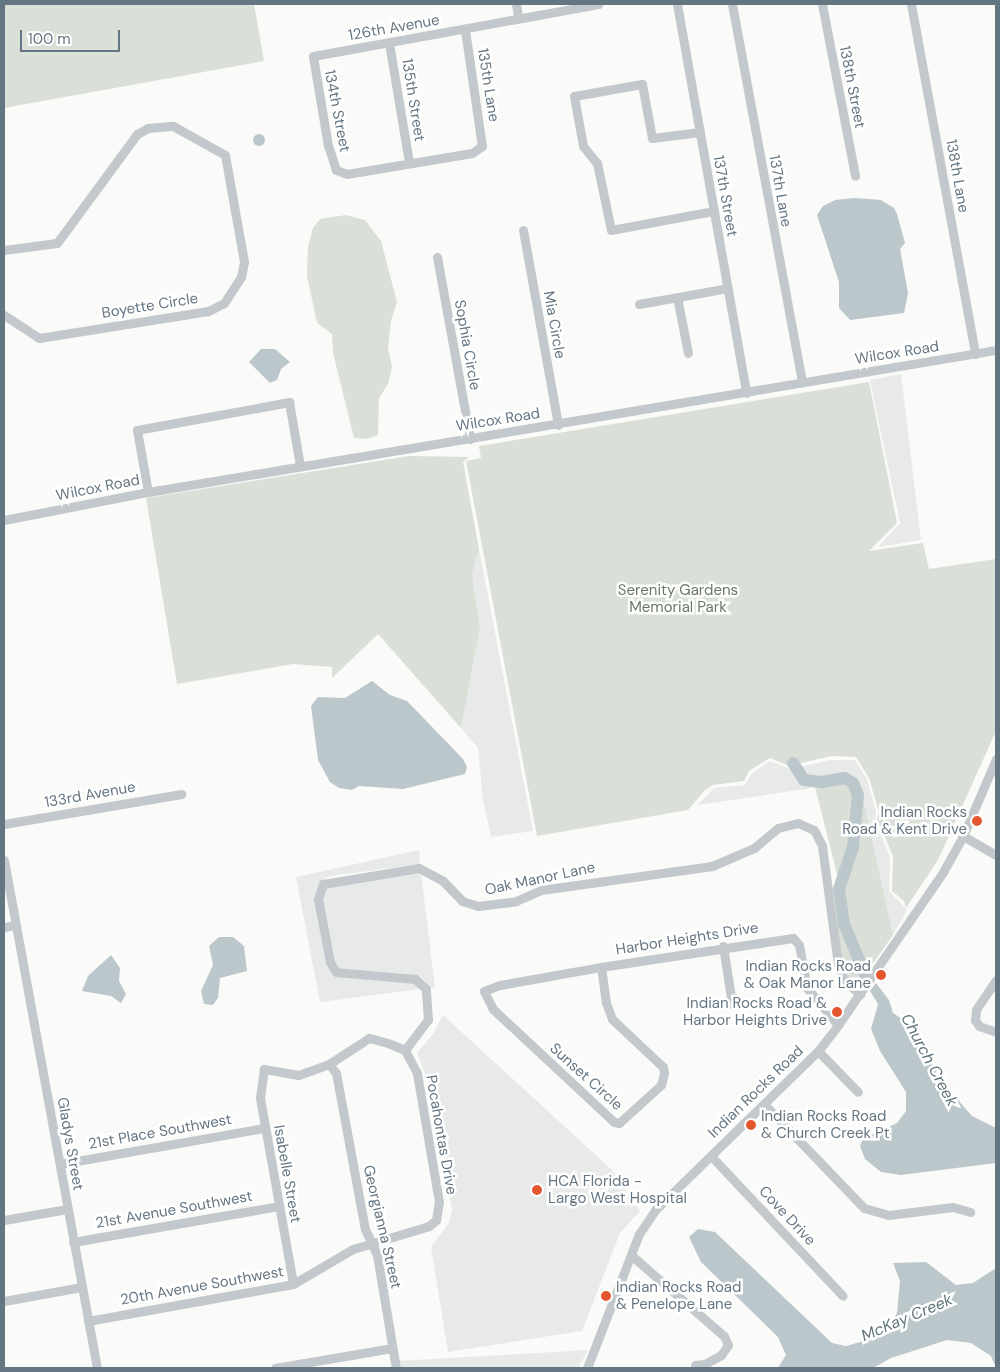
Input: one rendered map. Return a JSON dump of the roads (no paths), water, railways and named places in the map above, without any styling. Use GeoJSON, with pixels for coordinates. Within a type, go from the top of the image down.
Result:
{"type":"FeatureCollection","features":[{"type":"Feature","properties":{"kind":"street"},"geometry":{"type":"LineString","coordinates":[[516,4],[518,17]]}},
{"type":"Feature","properties":{"kind":"street","name":"126th Avenue"},"geometry":{"type":"LineString","coordinates":[[313,56],[465,30],[518,17],[596,4]]}},
{"type":"Feature","properties":{"kind":"street","name":"137th Street"},"geometry":{"type":"LineString","coordinates":[[677,4],[746,393]]}},
{"type":"Feature","properties":{"kind":"street","name":"137th Lane"},"geometry":{"type":"LineString","coordinates":[[732,4],[802,383]]}},
{"type":"Feature","properties":{"kind":"street","name":"138th Street"},"geometry":{"type":"LineString","coordinates":[[822,4],[855,176]]}},
{"type":"Feature","properties":{"kind":"street","name":"138th Lane"},"geometry":{"type":"LineString","coordinates":[[911,4],[975,354]]}},
{"type":"Feature","properties":{"kind":"street","name":"135th Lane"},"geometry":{"type":"LineString","coordinates":[[409,162],[472,152],[482,146],[465,30]]}},
{"type":"Feature","properties":{"kind":"street","name":"135th Street"},"geometry":{"type":"LineString","coordinates":[[389,43],[409,162]]}},
{"type":"Feature","properties":{"kind":"street","name":"134th Street"},"geometry":{"type":"LineString","coordinates":[[313,56],[328,146],[336,170],[347,174],[409,162]]}},
{"type":"Feature","properties":{"kind":"street"},"geometry":{"type":"LineString","coordinates":[[700,132],[652,138],[642,84],[574,96],[582,146],[597,163],[612,230],[714,211]]}},
{"type":"Feature","properties":{"kind":"street","name":"Boyette Circle"},"geometry":{"type":"LineString","coordinates":[[4,250],[57,243],[137,134],[148,128],[173,126],[225,154],[244,262],[241,277],[224,303],[208,311],[39,338],[4,315]]}},
{"type":"Feature","properties":{"kind":"street","name":"Mia Circle"},"geometry":{"type":"LineString","coordinates":[[523,230],[558,425]]}},
{"type":"Feature","properties":{"kind":"street","name":"Sophia Circle"},"geometry":{"type":"LineString","coordinates":[[437,257],[470,439]]}},
{"type":"Feature","properties":{"kind":"street"},"geometry":{"type":"LineString","coordinates":[[639,304],[728,288]]}},
{"type":"Feature","properties":{"kind":"street"},"geometry":{"type":"LineString","coordinates":[[677,297],[688,353]]}},
{"type":"Feature","properties":{"kind":"street","name":"Wilcox Road"},"geometry":{"type":"LineString","coordinates":[[4,520],[148,492],[558,425],[996,350]]}},
{"type":"Feature","properties":{"kind":"street"},"geometry":{"type":"LineString","coordinates":[[148,492],[137,430],[280,403],[289,402],[300,466]]}},
{"type":"Feature","properties":{"kind":"street","name":"Indian Rocks Road"},"geometry":{"type":"LineString","coordinates":[[588,1368],[639,1234],[655,1210],[818,1051],[838,1025],[942,872],[963,836],[996,759]]}},
{"type":"Feature","properties":{"kind":"street","name":"133rd Avenue"},"geometry":{"type":"LineString","coordinates":[[4,824],[181,794]]}},
{"type":"Feature","properties":{"kind":"street","name":"Oak Manor Lane"},"geometry":{"type":"LineString","coordinates":[[405,1050],[428,1020],[429,1000],[426,989],[415,979],[336,972],[330,962],[318,898],[323,884],[419,868],[443,881],[462,901],[478,906],[516,901],[541,890],[698,869],[740,855],[778,828],[798,823],[814,830],[822,846],[838,964],[844,981],[860,994]]}},
{"type":"Feature","properties":{"kind":"street"},"geometry":{"type":"LineString","coordinates":[[963,836],[996,855]]}},
{"type":"Feature","properties":{"kind":"street","name":"Gladys Street"},"geometry":{"type":"LineString","coordinates":[[4,860],[97,1368]]}},
{"type":"Feature","properties":{"kind":"street"},"geometry":{"type":"LineString","coordinates":[[4,927],[16,925]]}},
{"type":"Feature","properties":{"kind":"street","name":"Harbor Heights Drive"},"geometry":{"type":"LineString","coordinates":[[484,991],[500,986],[601,967],[788,937],[797,940],[807,988],[814,1001],[838,1025]]}},
{"type":"Feature","properties":{"kind":"street"},"geometry":{"type":"LineString","coordinates":[[723,946],[732,1004]]}},
{"type":"Feature","properties":{"kind":"street","name":"Sunset Circle"},"geometry":{"type":"LineString","coordinates":[[484,991],[493,1009],[614,1122],[620,1123],[661,1085],[664,1072],[662,1066],[612,1019],[606,1004],[601,967]]}},
{"type":"Feature","properties":{"kind":"street"},"geometry":{"type":"LineString","coordinates":[[996,980],[976,1010],[975,1020],[979,1026],[996,1032]]}},
{"type":"Feature","properties":{"kind":"street"},"geometry":{"type":"LineString","coordinates":[[329,1064],[369,1038],[405,1050]]}},
{"type":"Feature","properties":{"kind":"street","name":"Pocahontas Drive"},"geometry":{"type":"LineString","coordinates":[[405,1050],[417,1073],[439,1202],[436,1220],[429,1226]]}},
{"type":"Feature","properties":{"kind":"street"},"geometry":{"type":"LineString","coordinates":[[818,1051],[858,1092]]}},
{"type":"Feature","properties":{"kind":"street","name":"Isabelle Street"},"geometry":{"type":"LineString","coordinates":[[293,1284],[264,1128],[260,1098],[264,1069],[298,1075],[329,1064]]}},
{"type":"Feature","properties":{"kind":"street","name":"Georgianna Street"},"geometry":{"type":"LineString","coordinates":[[329,1064],[336,1073],[365,1229],[372,1241],[396,1368]]}},
{"type":"Feature","properties":{"kind":"street"},"geometry":{"type":"LineString","coordinates":[[764,1104],[864,1208],[889,1215],[953,1207],[970,1212]]}},
{"type":"Feature","properties":{"kind":"street","name":"21st Place Southwest"},"geometry":{"type":"LineString","coordinates":[[60,1164],[264,1128]]}},
{"type":"Feature","properties":{"kind":"street","name":"Cove Drive"},"geometry":{"type":"LineString","coordinates":[[711,1156],[843,1296]]}},
{"type":"Feature","properties":{"kind":"street","name":"21st Avenue Southwest"},"geometry":{"type":"LineString","coordinates":[[73,1242],[279,1206]]}},
{"type":"Feature","properties":{"kind":"street"},"geometry":{"type":"LineString","coordinates":[[4,1220],[67,1209]]}},
{"type":"Feature","properties":{"kind":"street","name":"20th Avenue Southwest"},"geometry":{"type":"LineString","coordinates":[[88,1320],[293,1284],[353,1249],[372,1241],[429,1226]]}},
{"type":"Feature","properties":{"kind":"street"},"geometry":{"type":"LineString","coordinates":[[631,1255],[724,1336],[728,1346],[721,1355],[706,1364],[695,1365]]}},
{"type":"Feature","properties":{"kind":"street"},"geometry":{"type":"LineString","coordinates":[[4,1301],[82,1287]]}},
{"type":"Feature","properties":{"kind":"street"},"geometry":{"type":"LineString","coordinates":[[275,1368],[392,1348]]}},
{"type":"Feature","properties":{"kind":"water"},"geometry":{"type":"Polygon","coordinates":[[[261,134],[264,135],[264,145],[257,146],[254,145],[253,138],[254,135],[261,134]]]}},
{"type":"Feature","properties":{"kind":"water"},"geometry":{"type":"Polygon","coordinates":[[[854,198],[881,200],[894,208],[897,214],[905,243],[900,249],[908,293],[904,313],[850,320],[839,308],[839,282],[817,215],[823,206],[835,200],[854,198]]]}},
{"type":"Feature","properties":{"kind":"water"},"geometry":{"type":"Polygon","coordinates":[[[261,349],[275,349],[290,362],[281,369],[277,380],[270,383],[249,362],[261,349]]]}},
{"type":"Feature","properties":{"kind":"water"},"geometry":{"type":"Polygon","coordinates":[[[372,681],[390,695],[407,701],[463,759],[467,767],[465,774],[403,789],[359,786],[352,790],[339,788],[330,782],[318,760],[311,706],[318,697],[345,698],[372,681]]]}},
{"type":"Feature","properties":{"kind":"water"},"geometry":{"type":"Polygon","coordinates":[[[219,937],[233,937],[244,946],[247,971],[220,978],[218,998],[213,1005],[204,1004],[201,991],[213,965],[209,946],[219,937]]]}},
{"type":"Feature","properties":{"kind":"water"},"geometry":{"type":"Polygon","coordinates":[[[111,955],[120,968],[119,981],[126,994],[121,1003],[111,996],[82,991],[88,976],[111,955]]]}},
{"type":"Feature","properties":{"kind":"water"},"geometry":{"type":"Polygon","coordinates":[[[876,983],[889,1000],[893,1013],[904,1020],[909,1031],[913,1031],[943,1083],[972,1116],[996,1128],[996,1163],[901,1175],[881,1172],[865,1159],[860,1146],[863,1139],[897,1123],[906,1111],[906,1092],[880,1051],[871,1029],[878,1004],[870,991],[876,983]]]}},
{"type":"Feature","properties":{"kind":"water","name":"McKay Creek"},"geometry":{"type":"Polygon","coordinates":[[[698,1229],[715,1232],[832,1343],[846,1346],[874,1338],[890,1325],[897,1313],[900,1281],[893,1263],[926,1262],[956,1285],[973,1283],[996,1268],[996,1368],[991,1356],[971,1343],[947,1340],[891,1358],[873,1368],[778,1368],[786,1355],[778,1337],[701,1262],[689,1237],[698,1229]]]}},
{"type":"Feature","properties":{"kind":"waterway","name":"Church Creek"},"geometry":{"type":"LineString","coordinates":[[793,763],[804,780],[822,782],[845,778],[853,783],[858,795],[853,847],[839,889],[844,924],[865,974]]}},
{"type":"Feature","properties":{"kind":"place","name":"Indian Rocks Road & Kent Drive"},"geometry":{"type":"Point","coordinates":[977,821]}},
{"type":"Feature","properties":{"kind":"place","name":"Indian Rocks Road & Oak Manor Lane"},"geometry":{"type":"Point","coordinates":[881,975]}},
{"type":"Feature","properties":{"kind":"place","name":"Indian Rocks Road & Harbor Heights Drive"},"geometry":{"type":"Point","coordinates":[837,1012]}},
{"type":"Feature","properties":{"kind":"place","name":"Indian Rocks Road & Church Creek Pt"},"geometry":{"type":"Point","coordinates":[751,1125]}},
{"type":"Feature","properties":{"kind":"place","name":"HCA Florida - Largo West Hospital"},"geometry":{"type":"Point","coordinates":[537,1190]}},
{"type":"Feature","properties":{"kind":"place","name":"Indian Rocks Road & Penelope Lane"},"geometry":{"type":"Point","coordinates":[606,1296]}},
{"type":"Feature","properties":{"kind":"park label","name":"Serenity Gardens Memorial Park"},"geometry":{"type":"Point","coordinates":[678,598]}}]}
